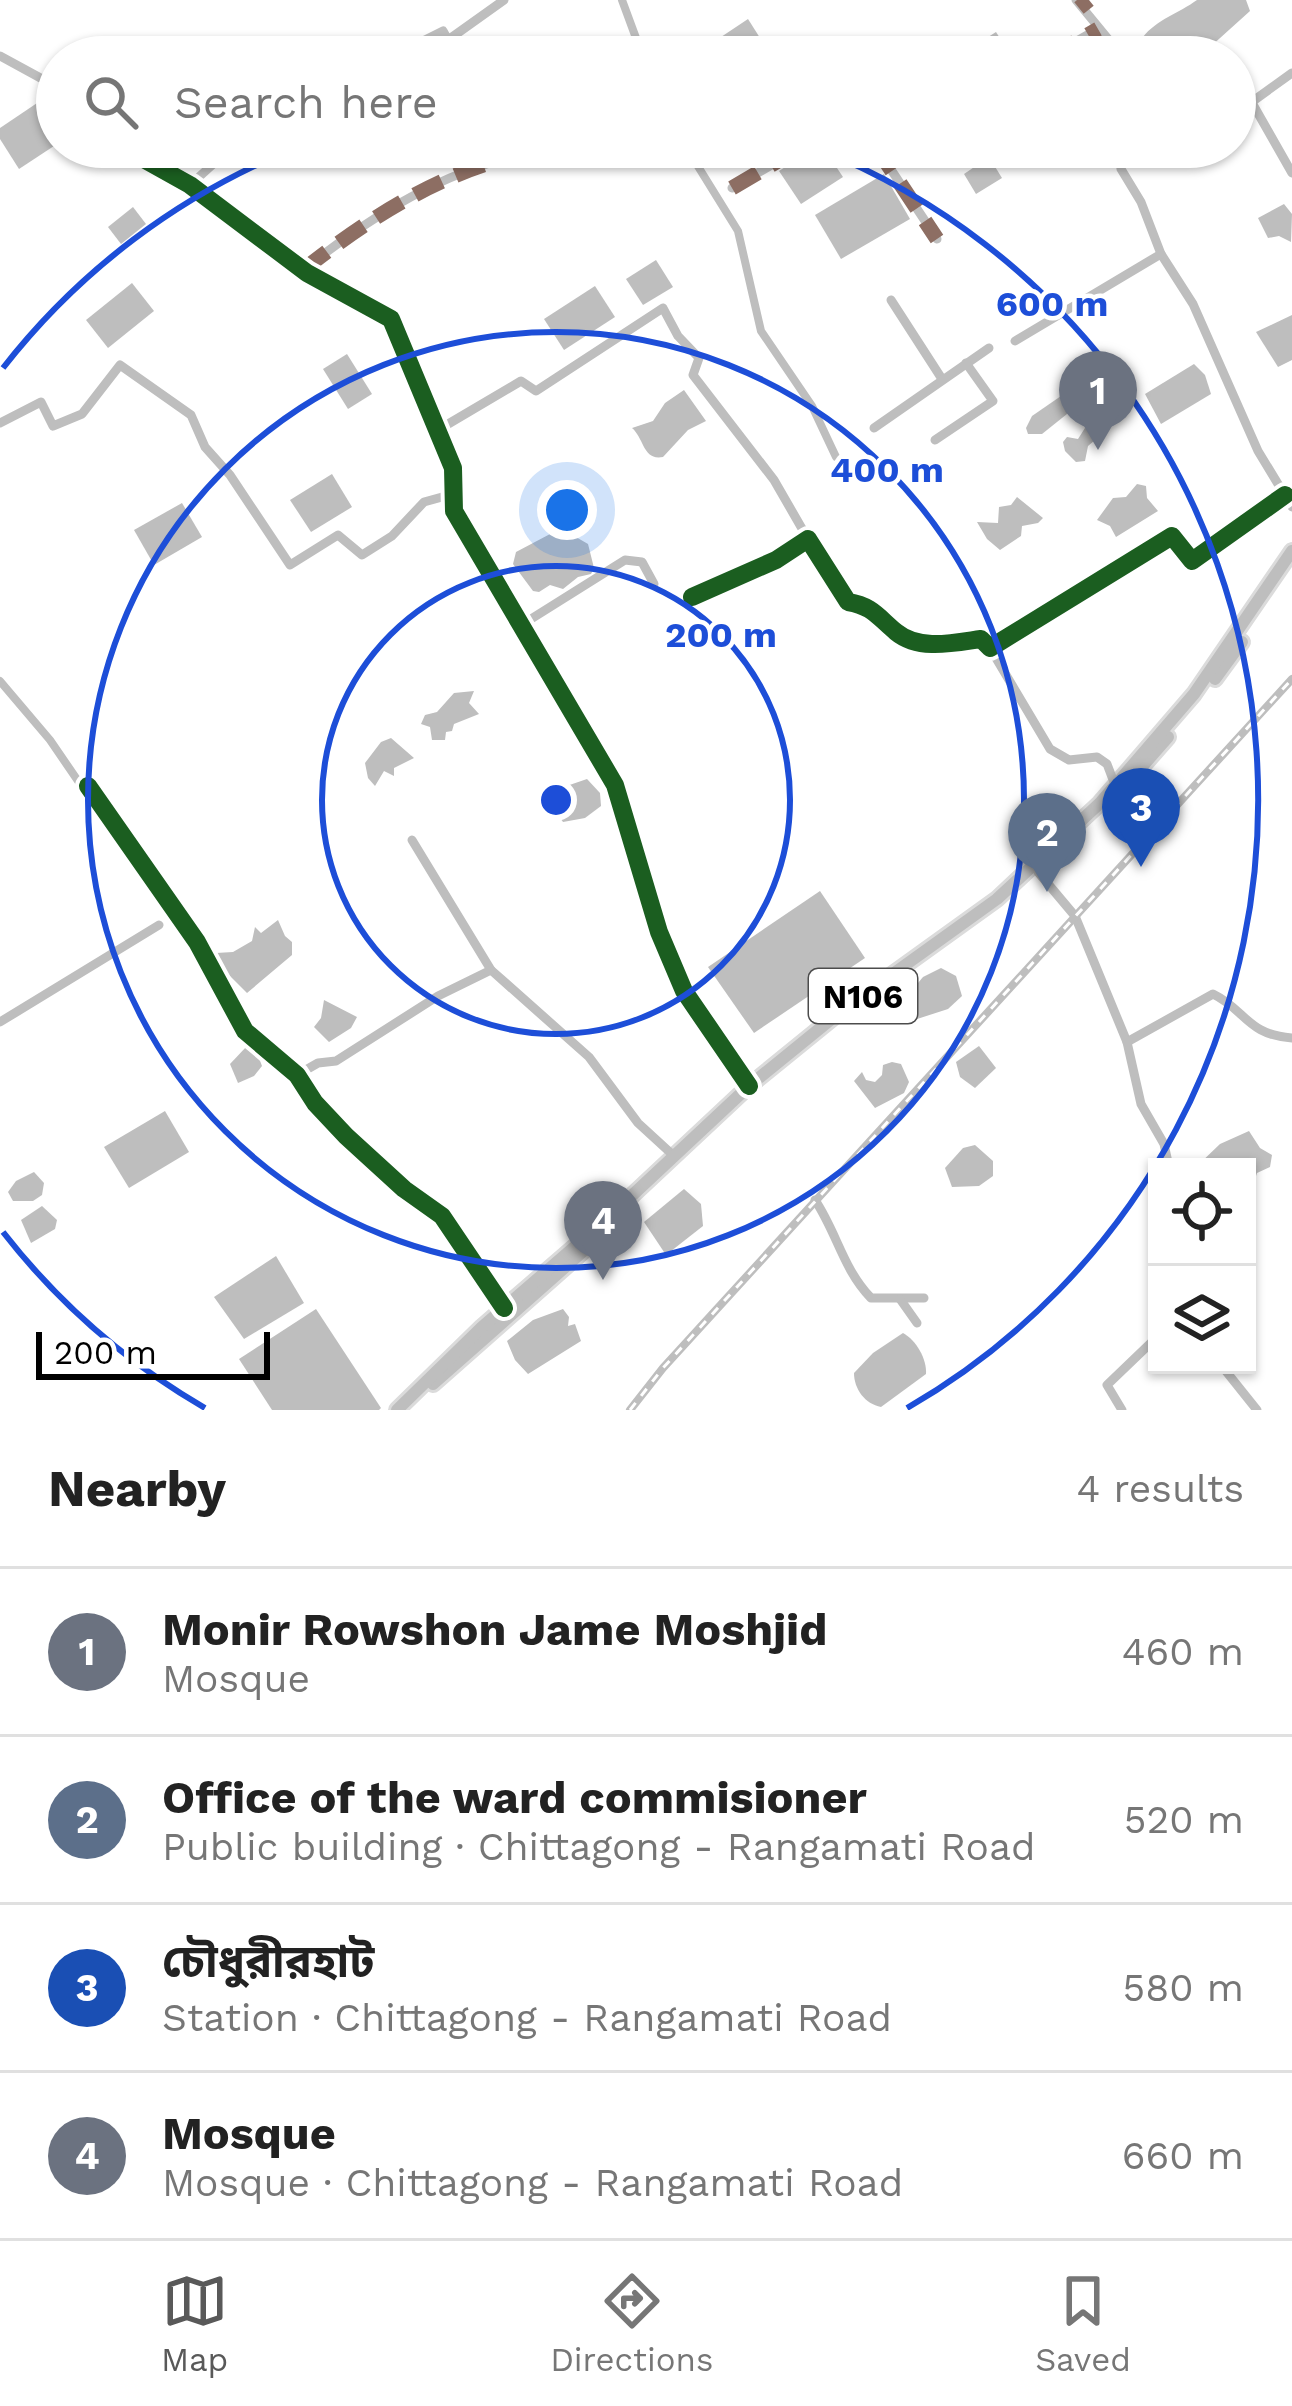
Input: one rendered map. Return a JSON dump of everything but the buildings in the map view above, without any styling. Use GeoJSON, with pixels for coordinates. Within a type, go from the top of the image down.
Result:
{"type":"FeatureCollection","features":[{"type":"Feature","properties":{"kind":"highway","name":"N106"},"geometry":{"type":"LineString","coordinates":[[397,1410],[749,1086],[840,1012],[997,899],[1115,785],[1194,694],[1292,550]]}},
{"type":"Feature","properties":{"kind":"highway","name":"N106"},"geometry":{"type":"LineString","coordinates":[[408,1410],[778,1067],[976,924],[1038,872],[1145,766],[1227,663],[1292,560]]}},
{"type":"Feature","properties":{"kind":"street"},"geometry":{"type":"LineString","coordinates":[[454,36],[504,0]]}},
{"type":"Feature","properties":{"kind":"street"},"geometry":{"type":"LineString","coordinates":[[1081,3],[1105,36]]}},
{"type":"Feature","properties":{"kind":"street"},"geometry":{"type":"LineString","coordinates":[[1084,36],[1098,28]]}},
{"type":"Feature","properties":{"kind":"street"},"geometry":{"type":"LineString","coordinates":[[0,56],[36,76]]}},
{"type":"Feature","properties":{"kind":"street"},"geometry":{"type":"LineString","coordinates":[[1256,98],[1292,73]]}},
{"type":"Feature","properties":{"kind":"street"},"geometry":{"type":"LineString","coordinates":[[1256,110],[1292,173]]}},
{"type":"Feature","properties":{"kind":"street"},"geometry":{"type":"LineString","coordinates":[[160,168],[190,185],[303,270],[391,319],[453,468],[454,512],[615,785],[659,932],[684,991],[749,1086]]}},
{"type":"Feature","properties":{"kind":"street"},"geometry":{"type":"LineString","coordinates":[[190,185],[209,168]]}},
{"type":"Feature","properties":{"kind":"street"},"geometry":{"type":"LineString","coordinates":[[303,270],[395,205],[472,168]]}},
{"type":"Feature","properties":{"kind":"street"},"geometry":{"type":"LineString","coordinates":[[732,188],[766,168]]}},
{"type":"Feature","properties":{"kind":"street"},"geometry":{"type":"LineString","coordinates":[[890,168],[938,239]]}},
{"type":"Feature","properties":{"kind":"street"},"geometry":{"type":"LineString","coordinates":[[1121,168],[1141,202],[1161,254],[1193,304],[1258,451],[1292,507]]}},
{"type":"Feature","properties":{"kind":"street"},"geometry":{"type":"LineString","coordinates":[[1015,341],[1161,254]]}},
{"type":"Feature","properties":{"kind":"street"},"geometry":{"type":"LineString","coordinates":[[891,300],[942,379]]}},
{"type":"Feature","properties":{"kind":"street"},"geometry":{"type":"LineString","coordinates":[[438,430],[520,381],[536,391],[663,308],[678,336],[699,358],[693,375],[775,480],[848,602],[870,605],[900,636],[934,646],[981,639],[1050,749],[1070,760],[1097,757],[1107,764],[1115,785]]}},
{"type":"Feature","properties":{"kind":"street"},"geometry":{"type":"LineString","coordinates":[[874,428],[989,348]]}},
{"type":"Feature","properties":{"kind":"street"},"geometry":{"type":"LineString","coordinates":[[935,440],[993,400],[966,363]]}},
{"type":"Feature","properties":{"kind":"street"},"geometry":{"type":"LineString","coordinates":[[0,423],[41,402],[53,426],[82,414],[120,365],[191,415],[205,447],[230,475],[290,565],[338,535],[362,555],[392,536],[424,502],[453,494]]}},
{"type":"Feature","properties":{"kind":"street"},"geometry":{"type":"LineString","coordinates":[[990,648],[1172,536],[1192,561],[1285,495]]}},
{"type":"Feature","properties":{"kind":"street"},"geometry":{"type":"LineString","coordinates":[[692,597],[776,560],[808,539]]}},
{"type":"Feature","properties":{"kind":"street"},"geometry":{"type":"LineString","coordinates":[[523,624],[625,560],[642,562],[654,584]]}},
{"type":"Feature","properties":{"kind":"street"},"geometry":{"type":"LineString","coordinates":[[88,785],[196,942],[245,1031],[297,1075],[346,1136],[404,1190],[442,1216],[504,1307]]}},
{"type":"Feature","properties":{"kind":"street"},"geometry":{"type":"LineString","coordinates":[[412,840],[491,970],[589,1057],[638,1123],[674,1156]]}},
{"type":"Feature","properties":{"kind":"street"},"geometry":{"type":"LineString","coordinates":[[1038,872],[1075,916],[1127,1042],[1141,1104],[1167,1158]]}},
{"type":"Feature","properties":{"kind":"street"},"geometry":{"type":"LineString","coordinates":[[0,1022],[158,926]]}},
{"type":"Feature","properties":{"kind":"street"},"geometry":{"type":"LineString","coordinates":[[297,1075],[318,1063],[336,1061],[437,997],[491,970]]}},
{"type":"Feature","properties":{"kind":"street"},"geometry":{"type":"LineString","coordinates":[[1127,1042],[1213,994],[1233,1006],[1247,1025],[1292,1038]]}},
{"type":"Feature","properties":{"kind":"street"},"geometry":{"type":"LineString","coordinates":[[815,1200],[845,1266],[871,1298],[924,1298]]}},
{"type":"Feature","properties":{"kind":"street"},"geometry":{"type":"LineString","coordinates":[[899,1299],[917,1323]]}},
{"type":"Feature","properties":{"kind":"street"},"geometry":{"type":"LineString","coordinates":[[1122,1410],[1107,1385],[1148,1346]]}},
{"type":"Feature","properties":{"kind":"street"},"geometry":{"type":"LineString","coordinates":[[1228,1374],[1257,1410]]}},
{"type":"Feature","properties":{"kind":"shaded area"},"geometry":{"type":"Polygon","coordinates":[[[1197,0],[1246,0],[1250,11],[1222,36],[1144,36],[1197,0]]]}},
{"type":"Feature","properties":{"kind":"shaded area"},"geometry":{"type":"Polygon","coordinates":[[[748,19],[759,36],[722,36],[748,19]]]}},
{"type":"Feature","properties":{"kind":"shaded area"},"geometry":{"type":"Polygon","coordinates":[[[36,104],[36,158],[19,169],[0,139],[0,128],[36,104]]]}},
{"type":"Feature","properties":{"kind":"shaded area"},"geometry":{"type":"Polygon","coordinates":[[[837,168],[843,177],[801,204],[779,171],[837,168]]]}},
{"type":"Feature","properties":{"kind":"shaded area"},"geometry":{"type":"Polygon","coordinates":[[[973,168],[996,168],[1002,178],[976,194],[964,174],[973,168]]]}},
{"type":"Feature","properties":{"kind":"shaded area"},"geometry":{"type":"Polygon","coordinates":[[[884,174],[910,219],[841,259],[815,215],[884,174]]]}},
{"type":"Feature","properties":{"kind":"shaded area"},"geometry":{"type":"Polygon","coordinates":[[[1284,204],[1292,214],[1291,242],[1279,236],[1268,238],[1258,218],[1284,204]]]}},
{"type":"Feature","properties":{"kind":"shaded area"},"geometry":{"type":"Polygon","coordinates":[[[133,207],[146,224],[121,244],[108,227],[133,207]]]}},
{"type":"Feature","properties":{"kind":"shaded area"},"geometry":{"type":"Polygon","coordinates":[[[656,260],[673,287],[643,305],[626,279],[656,260]]]}},
{"type":"Feature","properties":{"kind":"shaded area"},"geometry":{"type":"Polygon","coordinates":[[[132,283],[154,311],[108,348],[86,320],[132,283]]]}},
{"type":"Feature","properties":{"kind":"shaded area"},"geometry":{"type":"Polygon","coordinates":[[[595,286],[615,317],[564,350],[544,319],[595,286]]]}},
{"type":"Feature","properties":{"kind":"shaded area"},"geometry":{"type":"Polygon","coordinates":[[[1292,315],[1292,360],[1278,367],[1256,332],[1292,315]]]}},
{"type":"Feature","properties":{"kind":"shaded area"},"geometry":{"type":"Polygon","coordinates":[[[347,354],[372,394],[348,409],[323,369],[347,354]]]}},
{"type":"Feature","properties":{"kind":"shaded area"},"geometry":{"type":"Polygon","coordinates":[[[1194,364],[1205,375],[1211,394],[1161,424],[1145,394],[1194,364]]]}},
{"type":"Feature","properties":{"kind":"shaded area"},"geometry":{"type":"Polygon","coordinates":[[[684,390],[706,421],[688,430],[663,457],[651,456],[632,428],[653,421],[665,403],[684,390]]]}},
{"type":"Feature","properties":{"kind":"shaded area"},"geometry":{"type":"Polygon","coordinates":[[[1061,396],[1072,410],[1042,434],[1028,434],[1032,416],[1061,396]]]}},
{"type":"Feature","properties":{"kind":"shaded area"},"geometry":{"type":"Polygon","coordinates":[[[1085,428],[1092,430],[1095,440],[1088,446],[1085,461],[1076,462],[1063,442],[1067,437],[1078,439],[1085,428]]]}},
{"type":"Feature","properties":{"kind":"shaded area"},"geometry":{"type":"Polygon","coordinates":[[[332,474],[352,507],[311,532],[290,500],[332,474]]]}},
{"type":"Feature","properties":{"kind":"shaded area"},"geometry":{"type":"Polygon","coordinates":[[[1137,484],[1146,486],[1147,498],[1158,511],[1116,537],[1110,526],[1097,520],[1113,498],[1126,497],[1137,484]]]}},
{"type":"Feature","properties":{"kind":"shaded area"},"geometry":{"type":"Polygon","coordinates":[[[1017,497],[1043,518],[1022,526],[1021,536],[1000,550],[977,522],[998,523],[999,507],[1011,505],[1017,497]]]}},
{"type":"Feature","properties":{"kind":"shaded area"},"geometry":{"type":"Polygon","coordinates":[[[182,503],[202,537],[154,565],[134,530],[182,503]]]}},
{"type":"Feature","properties":{"kind":"shaded area"},"geometry":{"type":"Polygon","coordinates":[[[552,533],[569,533],[588,544],[594,568],[563,589],[550,585],[533,591],[513,564],[516,552],[552,533]]]}},
{"type":"Feature","properties":{"kind":"shaded area"},"geometry":{"type":"Polygon","coordinates":[[[474,691],[469,703],[479,714],[454,724],[445,740],[432,740],[430,727],[421,724],[425,715],[437,712],[454,693],[474,691]]]}},
{"type":"Feature","properties":{"kind":"shaded area"},"geometry":{"type":"Polygon","coordinates":[[[391,738],[414,758],[394,768],[394,776],[384,771],[375,786],[365,763],[381,742],[391,738]]]}},
{"type":"Feature","properties":{"kind":"shaded area"},"geometry":{"type":"Polygon","coordinates":[[[587,779],[600,793],[601,806],[585,818],[563,822],[551,805],[552,791],[587,779]]]}},
{"type":"Feature","properties":{"kind":"shaded area"},"geometry":{"type":"Polygon","coordinates":[[[820,891],[865,958],[754,1033],[708,967],[820,891]]]}},
{"type":"Feature","properties":{"kind":"shaded area"},"geometry":{"type":"Polygon","coordinates":[[[278,920],[292,942],[292,955],[247,993],[213,959],[216,953],[233,952],[252,941],[255,927],[261,933],[278,920]]]}},
{"type":"Feature","properties":{"kind":"shaded area"},"geometry":{"type":"Polygon","coordinates":[[[941,968],[956,976],[962,996],[948,1009],[914,1020],[908,995],[923,977],[941,968]]]}},
{"type":"Feature","properties":{"kind":"shaded area"},"geometry":{"type":"Polygon","coordinates":[[[324,1000],[357,1017],[351,1028],[329,1042],[314,1027],[324,1000]]]}},
{"type":"Feature","properties":{"kind":"shaded area"},"geometry":{"type":"Polygon","coordinates":[[[247,1046],[256,1050],[262,1066],[238,1083],[230,1064],[247,1046]]]}},
{"type":"Feature","properties":{"kind":"shaded area"},"geometry":{"type":"Polygon","coordinates":[[[979,1046],[996,1068],[975,1088],[960,1077],[956,1062],[979,1046]]]}},
{"type":"Feature","properties":{"kind":"shaded area"},"geometry":{"type":"Polygon","coordinates":[[[901,1064],[909,1082],[904,1093],[875,1108],[854,1081],[862,1072],[866,1080],[875,1082],[883,1065],[901,1064]]]}},
{"type":"Feature","properties":{"kind":"shaded area"},"geometry":{"type":"Polygon","coordinates":[[[165,1111],[189,1152],[129,1188],[104,1147],[165,1111]]]}},
{"type":"Feature","properties":{"kind":"shaded area"},"geometry":{"type":"Polygon","coordinates":[[[1249,1131],[1260,1148],[1272,1155],[1270,1167],[1256,1176],[1256,1158],[1205,1158],[1220,1144],[1249,1131]]]}},
{"type":"Feature","properties":{"kind":"shaded area"},"geometry":{"type":"Polygon","coordinates":[[[975,1145],[993,1161],[993,1176],[979,1186],[952,1187],[945,1168],[963,1148],[975,1145]]]}},
{"type":"Feature","properties":{"kind":"shaded area"},"geometry":{"type":"Polygon","coordinates":[[[34,1172],[44,1183],[42,1195],[33,1201],[13,1201],[8,1192],[16,1181],[34,1172]]]}},
{"type":"Feature","properties":{"kind":"shaded area"},"geometry":{"type":"Polygon","coordinates":[[[684,1189],[701,1204],[703,1226],[666,1255],[644,1222],[684,1189]]]}},
{"type":"Feature","properties":{"kind":"shaded area"},"geometry":{"type":"Polygon","coordinates":[[[42,1206],[57,1220],[55,1229],[31,1243],[21,1220],[42,1206]]]}},
{"type":"Feature","properties":{"kind":"shaded area"},"geometry":{"type":"Polygon","coordinates":[[[276,1256],[304,1303],[244,1339],[214,1297],[276,1256]]]}},
{"type":"Feature","properties":{"kind":"shaded area"},"geometry":{"type":"Polygon","coordinates":[[[316,1309],[379,1410],[272,1410],[239,1359],[316,1309]]]}},
{"type":"Feature","properties":{"kind":"shaded area"},"geometry":{"type":"Polygon","coordinates":[[[563,1309],[568,1326],[575,1324],[581,1341],[528,1374],[507,1341],[533,1320],[563,1309]]]}},
{"type":"Feature","properties":{"kind":"shaded area"},"geometry":{"type":"Polygon","coordinates":[[[903,1333],[920,1350],[926,1374],[881,1407],[870,1403],[856,1385],[854,1373],[903,1333]]]}},
{"type":"Feature","properties":{"kind":"waterway"},"geometry":{"type":"LineString","coordinates":[[622,0],[635,36]]}},
{"type":"Feature","properties":{"kind":"waterway"},"geometry":{"type":"LineString","coordinates":[[699,168],[738,231],[761,331],[812,406],[836,457]]}},
{"type":"Feature","properties":{"kind":"waterway"},"geometry":{"type":"LineString","coordinates":[[0,681],[50,740],[128,854]]}},
{"type":"Feature","properties":{"kind":"railway"},"geometry":{"type":"LineString","coordinates":[[630,1410],[663,1368],[1292,679]]}},
{"type":"Feature","properties":{"kind":"marked path"},"geometry":{"type":"LineString","coordinates":[[1079,8],[1089,0]]}},
{"type":"Feature","properties":{"kind":"marked path"},"geometry":{"type":"LineString","coordinates":[[1086,36],[1098,29]]}},
{"type":"Feature","properties":{"kind":"marked path"},"geometry":{"type":"LineString","coordinates":[[303,270],[398,204],[475,168]]}},
{"type":"Feature","properties":{"kind":"marked path"},"geometry":{"type":"LineString","coordinates":[[732,188],[766,168]]}},
{"type":"Feature","properties":{"kind":"marked path"},"geometry":{"type":"LineString","coordinates":[[890,168],[937,239]]}},
{"type":"Feature","properties":{"kind":"cycle path"},"geometry":{"type":"LineString","coordinates":[[160,168],[190,185],[307,273],[391,319],[453,468],[454,511],[615,785],[659,932],[684,991],[749,1086]]}},
{"type":"Feature","properties":{"kind":"cycle path"},"geometry":{"type":"LineString","coordinates":[[692,597],[776,560],[808,539],[848,602],[869,609],[905,638],[937,644],[981,639],[990,648],[1172,536],[1192,561],[1285,495]]}},
{"type":"Feature","properties":{"kind":"cycle path"},"geometry":{"type":"LineString","coordinates":[[88,786],[197,942],[245,1031],[297,1075],[346,1136],[442,1216],[504,1308]]}},
{"type":"Feature","properties":{"kind":"place","name":"Monir Rowshon Jame Moshjid"},"geometry":{"type":"Point","coordinates":[1098,450]}},
{"type":"Feature","properties":{"kind":"place","name":"চৌধুরীরহাট"},"geometry":{"type":"Point","coordinates":[1141,867]}},
{"type":"Feature","properties":{"kind":"place","name":"Office of the ward commisioner"},"geometry":{"type":"Point","coordinates":[1047,892]}},
{"type":"Feature","properties":{"kind":"place","name":"Mosque"},"geometry":{"type":"Point","coordinates":[603,1280]}}]}
